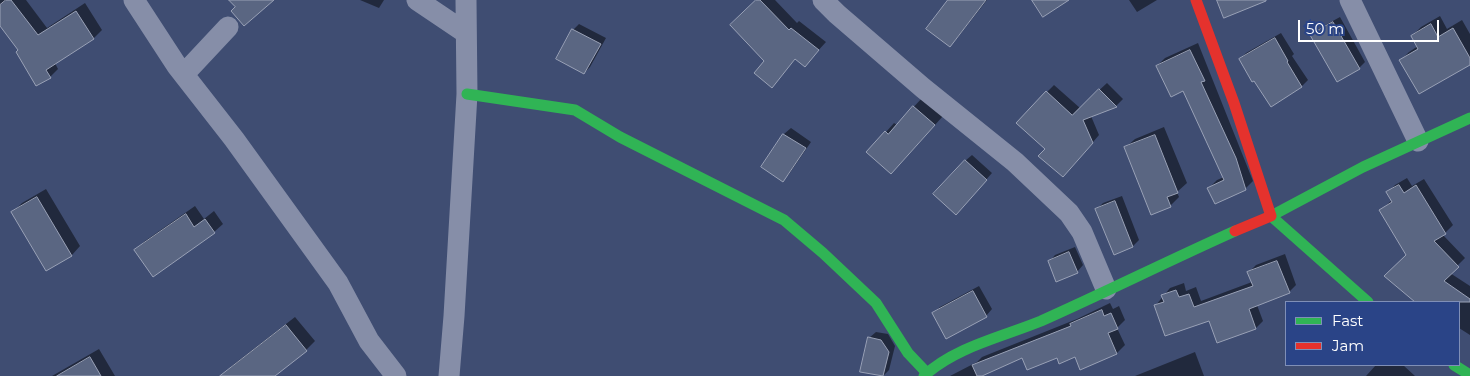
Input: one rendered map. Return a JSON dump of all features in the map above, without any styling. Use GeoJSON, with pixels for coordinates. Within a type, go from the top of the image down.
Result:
{"type":"FeatureCollection","features":[{"type":"Feature","properties":{"kind":"street"},"geometry":{"type":"LineString","coordinates":[[134,0],[184,74],[234,139],[338,283],[369,341],[396,376]]}},
{"type":"Feature","properties":{"kind":"street"},"geometry":{"type":"LineString","coordinates":[[418,0],[466,33]]}},
{"type":"Feature","properties":{"kind":"street"},"geometry":{"type":"LineString","coordinates":[[449,376],[466,94],[466,0]]}},
{"type":"Feature","properties":{"kind":"street"},"geometry":{"type":"LineString","coordinates":[[823,0],[923,88],[1015,162],[1069,213],[1082,232],[1106,289]]}},
{"type":"Feature","properties":{"kind":"street"},"geometry":{"type":"LineString","coordinates":[[1196,0],[1234,103],[1271,216],[1367,301]]}},
{"type":"Feature","properties":{"kind":"street"},"geometry":{"type":"LineString","coordinates":[[1350,0],[1418,141]]}},
{"type":"Feature","properties":{"kind":"street"},"geometry":{"type":"LineString","coordinates":[[184,74],[228,27]]}},
{"type":"Feature","properties":{"kind":"street"},"geometry":{"type":"LineString","coordinates":[[466,94],[575,110],[620,137],[784,220],[823,253],[876,303],[908,353],[925,374],[944,361],[1039,321],[1203,244],[1271,216],[1364,167],[1470,118]]}},
{"type":"Feature","properties":{"kind":"street"},"geometry":{"type":"LineString","coordinates":[[1456,366],[1470,375]]}},
{"type":"Feature","properties":{"kind":"building"},"geometry":{"type":"Polygon","coordinates":[[[6,0],[11,0],[38,35],[76,11],[94,39],[46,70],[51,78],[36,86],[16,52],[18,50],[0,26],[0,5],[6,0]]]}},
{"type":"Feature","properties":{"kind":"building"},"geometry":{"type":"Polygon","coordinates":[[[229,0],[274,0],[244,26],[231,11],[235,7],[229,0]]]}},
{"type":"Feature","properties":{"kind":"building"},"geometry":{"type":"Polygon","coordinates":[[[756,0],[760,0],[789,30],[791,28],[819,50],[805,67],[795,59],[772,88],[754,73],[764,61],[730,25],[756,0]]]}},
{"type":"Feature","properties":{"kind":"building"},"geometry":{"type":"Polygon","coordinates":[[[948,0],[986,0],[950,47],[926,29],[948,0]]]}},
{"type":"Feature","properties":{"kind":"building"},"geometry":{"type":"Polygon","coordinates":[[[1032,0],[1069,0],[1043,17],[1032,0]]]}},
{"type":"Feature","properties":{"kind":"building"},"geometry":{"type":"Polygon","coordinates":[[[1217,0],[1266,0],[1266,1],[1224,18],[1217,0]]]}},
{"type":"Feature","properties":{"kind":"building"},"geometry":{"type":"Polygon","coordinates":[[[1333,22],[1360,69],[1337,82],[1310,35],[1333,22]]]}},
{"type":"Feature","properties":{"kind":"building"},"geometry":{"type":"Polygon","coordinates":[[[1431,24],[1438,37],[1453,28],[1470,58],[1470,65],[1419,94],[1399,60],[1418,49],[1411,36],[1431,24]]]}},
{"type":"Feature","properties":{"kind":"building"},"geometry":{"type":"Polygon","coordinates":[[[572,29],[601,44],[584,74],[556,59],[572,29]]]}},
{"type":"Feature","properties":{"kind":"building"},"geometry":{"type":"Polygon","coordinates":[[[1275,38],[1302,87],[1271,107],[1254,81],[1252,82],[1239,59],[1275,38]]]}},
{"type":"Feature","properties":{"kind":"building"},"geometry":{"type":"Polygon","coordinates":[[[1190,50],[1205,81],[1201,82],[1236,158],[1246,190],[1215,204],[1207,188],[1224,180],[1183,91],[1171,97],[1156,66],[1190,50]]]}},
{"type":"Feature","properties":{"kind":"building"},"geometry":{"type":"Polygon","coordinates":[[[1099,89],[1117,107],[1083,120],[1093,143],[1063,177],[1038,156],[1045,149],[1016,123],[1046,91],[1072,115],[1099,89]]]}},
{"type":"Feature","properties":{"kind":"building"},"geometry":{"type":"Polygon","coordinates":[[[913,106],[935,125],[891,174],[866,152],[885,131],[888,134],[913,106]]]}},
{"type":"Feature","properties":{"kind":"building"},"geometry":{"type":"Polygon","coordinates":[[[783,134],[806,148],[783,182],[761,167],[783,134]]]}},
{"type":"Feature","properties":{"kind":"building"},"geometry":{"type":"Polygon","coordinates":[[[1155,135],[1178,193],[1167,197],[1171,207],[1151,215],[1124,147],[1155,135]]]}},
{"type":"Feature","properties":{"kind":"building"},"geometry":{"type":"Polygon","coordinates":[[[965,160],[987,180],[956,215],[933,194],[965,160]]]}},
{"type":"Feature","properties":{"kind":"building"},"geometry":{"type":"Polygon","coordinates":[[[1399,185],[1404,193],[1416,185],[1446,234],[1434,241],[1459,267],[1444,281],[1470,299],[1470,302],[1414,301],[1384,276],[1406,255],[1379,210],[1392,202],[1386,192],[1399,185]]]}},
{"type":"Feature","properties":{"kind":"building"},"geometry":{"type":"Polygon","coordinates":[[[37,197],[72,256],[46,271],[11,212],[37,197]]]}},
{"type":"Feature","properties":{"kind":"building"},"geometry":{"type":"Polygon","coordinates":[[[1115,201],[1133,247],[1114,255],[1095,209],[1115,201]]]}},
{"type":"Feature","properties":{"kind":"building"},"geometry":{"type":"Polygon","coordinates":[[[186,214],[194,227],[205,219],[215,233],[153,277],[134,250],[186,214]]]}},
{"type":"Feature","properties":{"kind":"building"},"geometry":{"type":"Polygon","coordinates":[[[1069,252],[1078,273],[1056,282],[1048,261],[1069,252]]]}},
{"type":"Feature","properties":{"kind":"building"},"geometry":{"type":"Polygon","coordinates":[[[1277,261],[1290,293],[1249,309],[1256,329],[1217,343],[1209,321],[1165,336],[1154,305],[1164,302],[1161,295],[1176,290],[1179,297],[1189,294],[1194,307],[1253,286],[1247,272],[1277,261]]]}},
{"type":"Feature","properties":{"kind":"building"},"geometry":{"type":"Polygon","coordinates":[[[973,291],[987,317],[946,339],[932,313],[973,291]]]}},
{"type":"Feature","properties":{"kind":"building"},"geometry":{"type":"Polygon","coordinates":[[[1102,310],[1104,316],[1111,313],[1118,329],[1108,333],[1117,354],[1080,370],[1075,357],[1059,364],[1057,358],[1027,370],[1022,358],[982,376],[977,376],[972,365],[1071,326],[1070,324],[1102,310]]]}},
{"type":"Feature","properties":{"kind":"building"},"geometry":{"type":"Polygon","coordinates":[[[286,325],[307,351],[275,376],[220,376],[286,325]]]}},
{"type":"Feature","properties":{"kind":"building"},"geometry":{"type":"Polygon","coordinates":[[[868,337],[881,340],[889,352],[883,376],[860,372],[868,337]]]}},
{"type":"Feature","properties":{"kind":"building"},"geometry":{"type":"Polygon","coordinates":[[[90,357],[101,376],[57,376],[90,357]]]}},
{"type":"Feature","properties":{"kind":"traffic: fast"},"geometry":{"type":"LineString","coordinates":[[467,94],[575,110],[620,137],[784,220],[823,253],[876,303],[908,353],[926,372]]}},
{"type":"Feature","properties":{"kind":"traffic: fast"},"geometry":{"type":"LineString","coordinates":[[1367,301],[1271,216],[1363,167],[1470,118]]}},
{"type":"Feature","properties":{"kind":"traffic: fast"},"geometry":{"type":"LineString","coordinates":[[924,376],[936,366],[964,350],[1041,321],[1235,231]]}},
{"type":"Feature","properties":{"kind":"traffic: fast"},"geometry":{"type":"LineString","coordinates":[[1456,366],[1470,375]]}},
{"type":"Feature","properties":{"kind":"traffic: jam"},"geometry":{"type":"LineString","coordinates":[[1196,0],[1234,103],[1271,216],[1235,231]]}}]}
